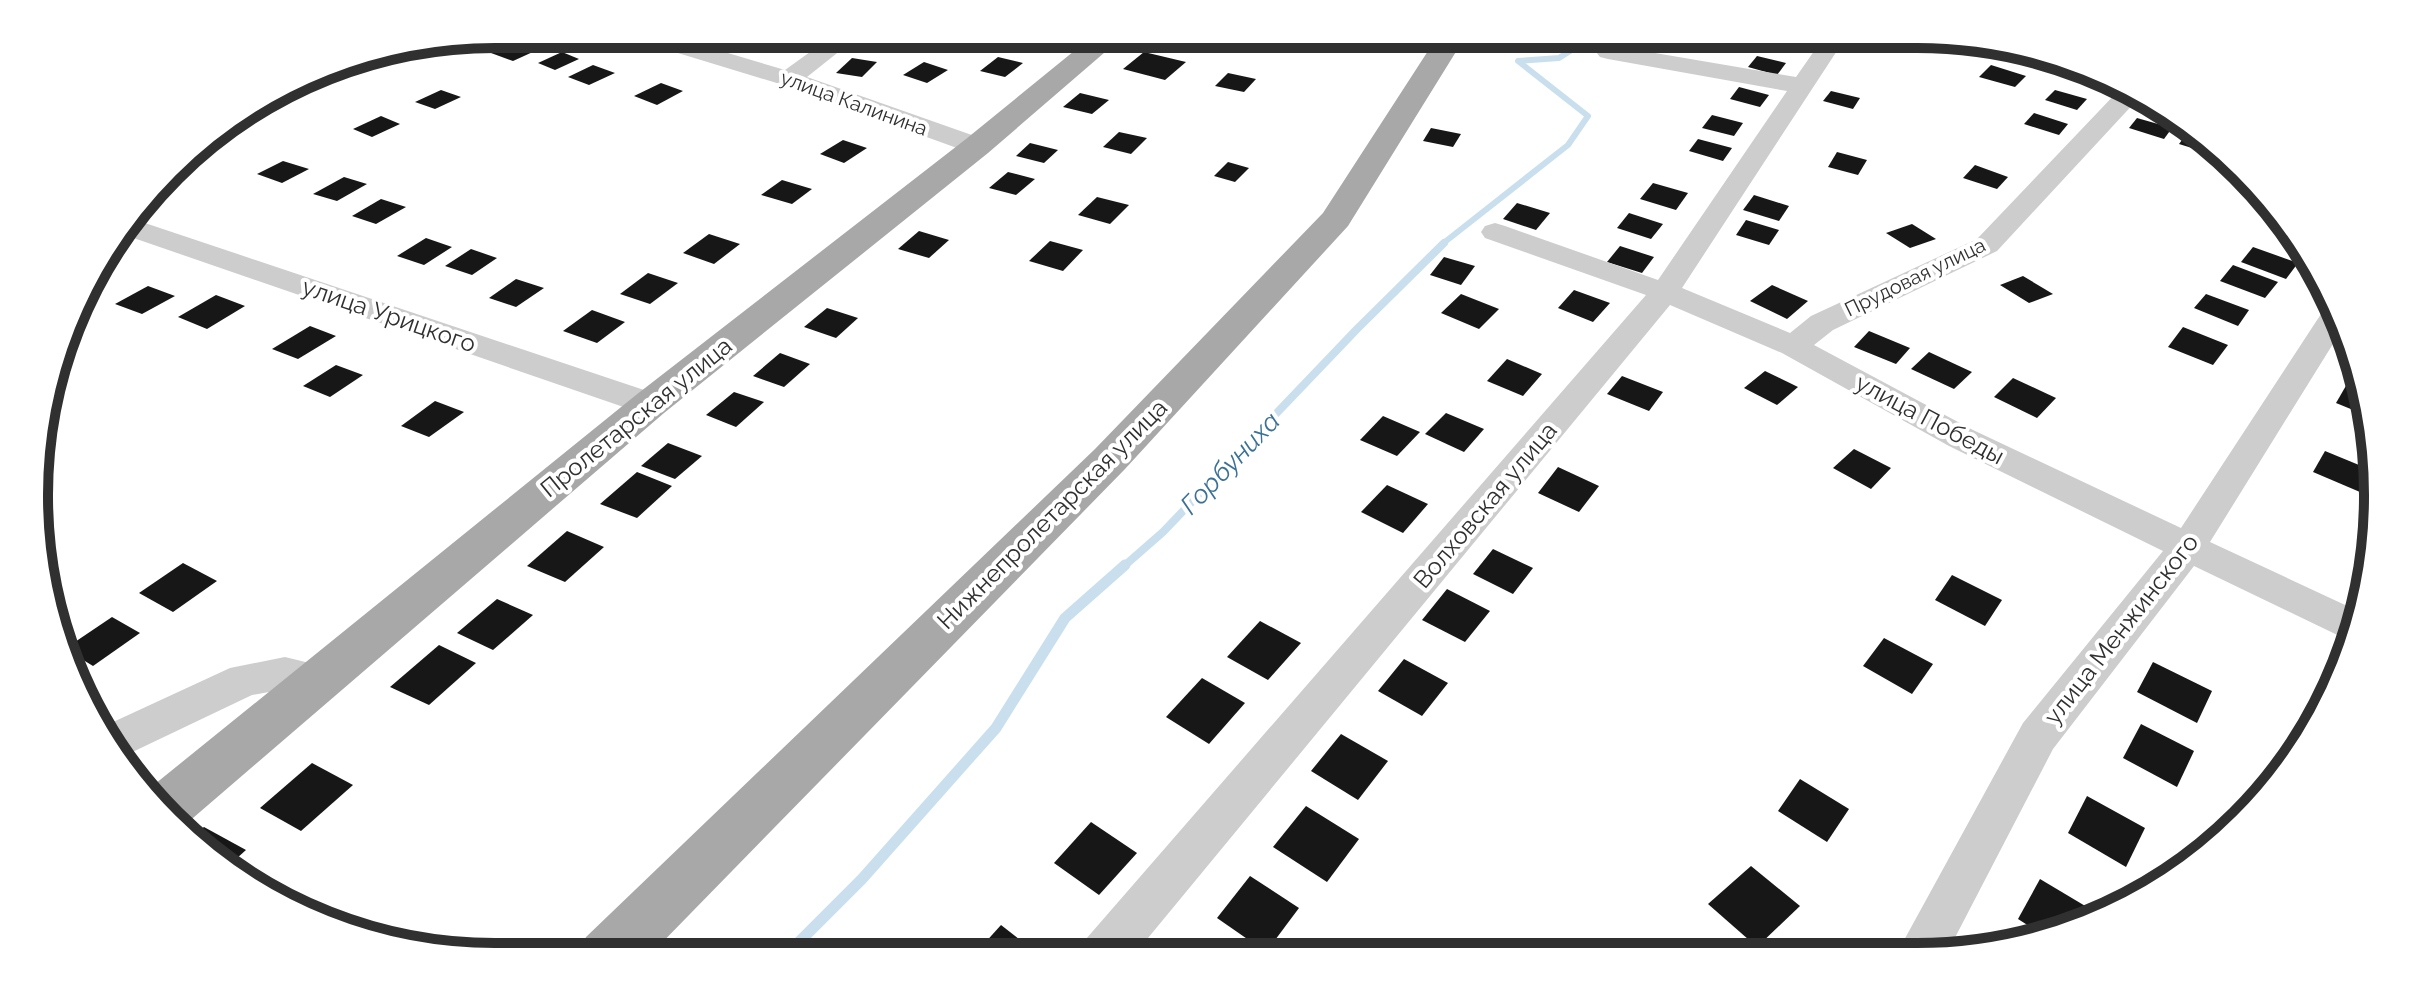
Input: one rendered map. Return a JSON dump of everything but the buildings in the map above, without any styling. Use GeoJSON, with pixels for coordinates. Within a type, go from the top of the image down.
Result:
{"type":"FeatureCollection","features":[{"type":"Feature","properties":{"kind":"main road","name":"Пролетарская улица"},"geometry":{"type":"LineString","coordinates":[[171,804],[650,404],[977,146],[1095,48]]}},
{"type":"Feature","properties":{"kind":"main road","name":"Нижнепролетарская улица"},"geometry":{"type":"LineString","coordinates":[[621,943],[1110,459],[1336,219],[1444,48]]}},
{"type":"Feature","properties":{"kind":"street","name":"улица Калинина"},"geometry":{"type":"LineString","coordinates":[[686,48],[789,79],[977,146]]}},
{"type":"Feature","properties":{"kind":"street"},"geometry":{"type":"LineString","coordinates":[[789,79],[831,48]]}},
{"type":"Feature","properties":{"kind":"street","name":"Волховская улица"},"geometry":{"type":"LineString","coordinates":[[1113,943],[1665,292],[1828,48]]}},
{"type":"Feature","properties":{"kind":"street"},"geometry":{"type":"LineString","coordinates":[[1608,52],[1803,86]]}},
{"type":"Feature","properties":{"kind":"street","name":"Прудовая улица"},"geometry":{"type":"LineString","coordinates":[[1793,346],[1822,323],[1987,245],[2124,99]]}},
{"type":"Feature","properties":{"kind":"street","name":"улица Урицкого"},"geometry":{"type":"LineString","coordinates":[[136,229],[650,404]]}},
{"type":"Feature","properties":{"kind":"street","name":"улица Победы"},"geometry":{"type":"LineString","coordinates":[[1495,232],[1665,292],[1793,346],[1961,438],[2345,623]]}},
{"type":"Feature","properties":{"kind":"street","name":"улица Менжинского"},"geometry":{"type":"LineString","coordinates":[[1927,943],[2038,736],[2187,548],[2330,324]]}},
{"type":"Feature","properties":{"kind":"street"},"geometry":{"type":"LineString","coordinates":[[120,738],[245,680],[285,673],[319,681]]}},
{"type":"Feature","properties":{"kind":"waterway","name":"Горбуниха"},"geometry":{"type":"LineString","coordinates":[[1441,245],[1568,145],[1588,116],[1518,61],[1559,58],[1575,48]]}},
{"type":"Feature","properties":{"kind":"waterway","name":"Горбуниха"},"geometry":{"type":"LineString","coordinates":[[1123,567],[1163,532],[1357,329],[1444,243]]}},
{"type":"Feature","properties":{"kind":"waterway","name":"Горбуниха"},"geometry":{"type":"LineString","coordinates":[[798,943],[862,879],[996,728],[1065,618],[1125,565]]}}]}
